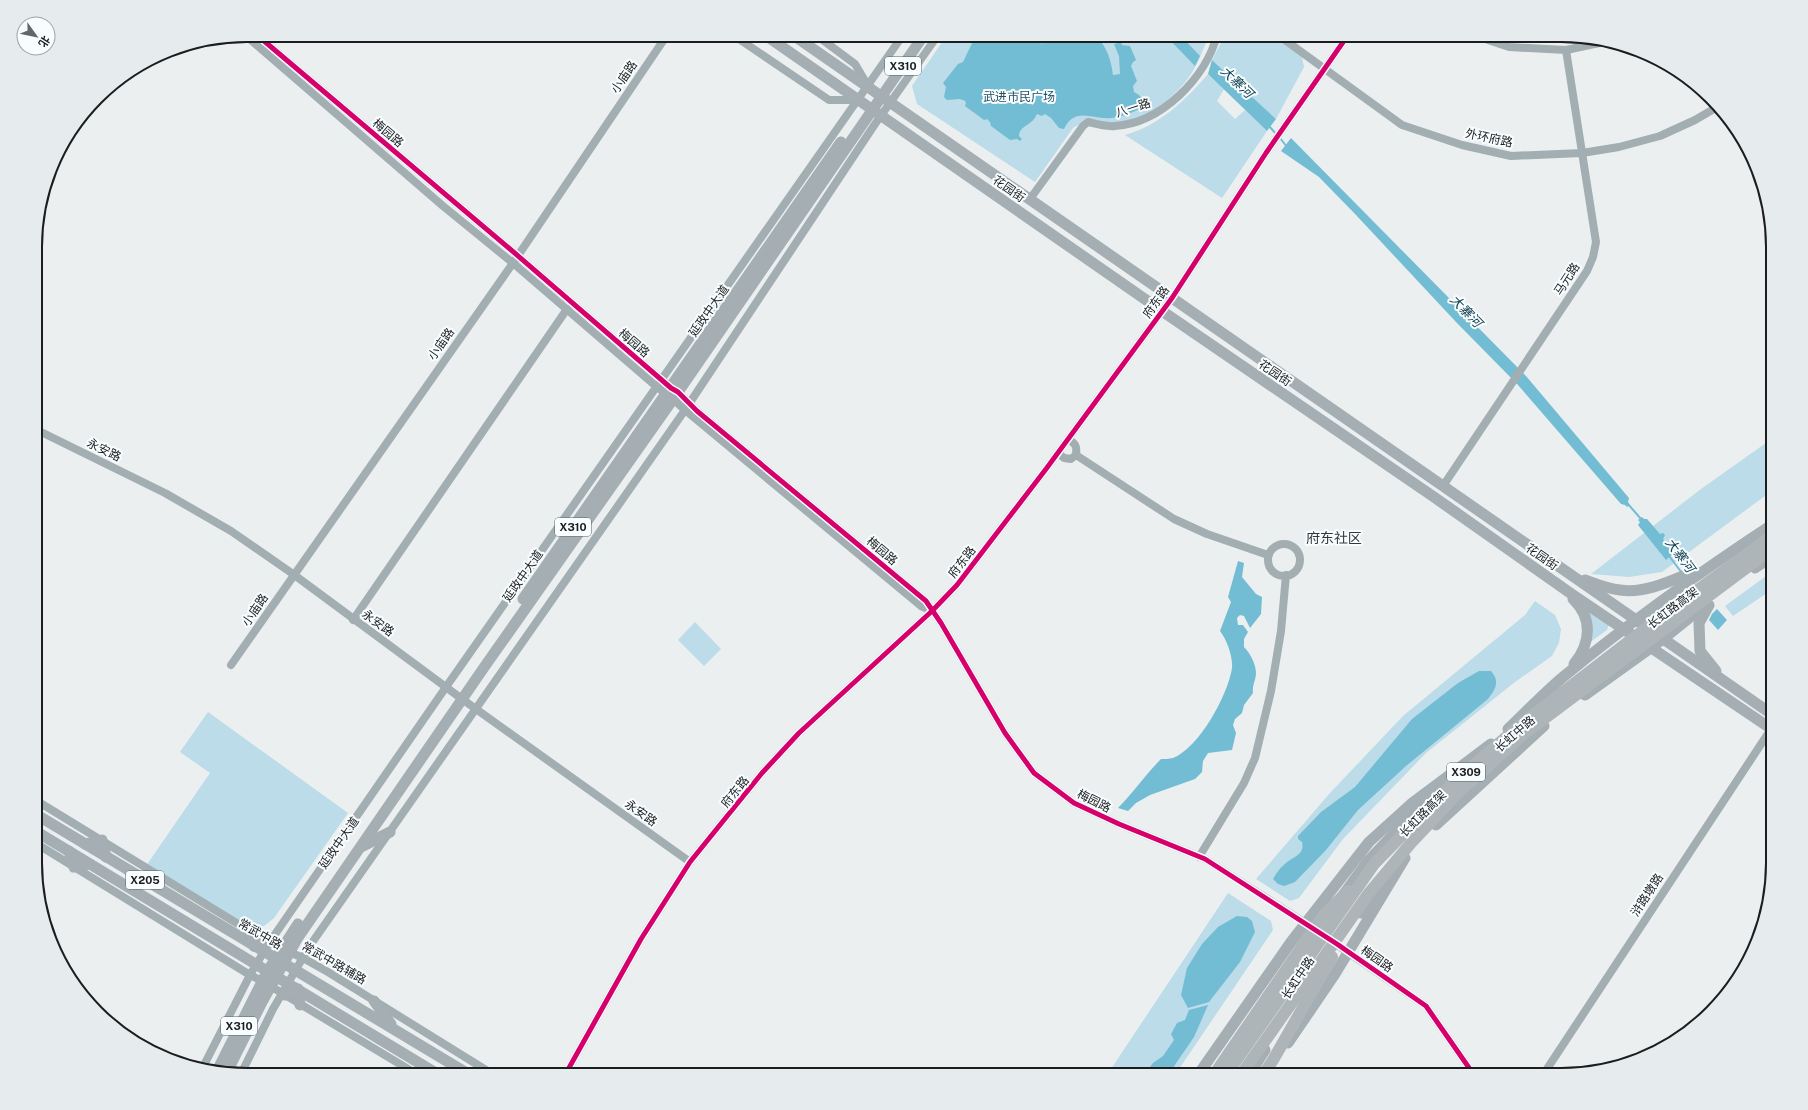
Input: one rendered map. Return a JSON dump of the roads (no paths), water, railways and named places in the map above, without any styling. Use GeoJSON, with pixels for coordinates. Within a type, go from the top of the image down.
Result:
{"type":"FeatureCollection","features":[{"type":"Feature","properties":{"kind":"highway","name":"长虹路高架"},"geometry":{"type":"LineString","coordinates":[[1231,1068],[1374,864],[1452,784],[1520,726],[1666,613],[1766,539]]}},
{"type":"Feature","properties":{"kind":"highway","name":"长虹路高架"},"geometry":{"type":"LineString","coordinates":[[1246,1068],[1368,893],[1411,843],[1460,791],[1525,733],[1766,553]]}},
{"type":"Feature","properties":{"kind":"highway"},"geometry":{"type":"LineString","coordinates":[[1219,1068],[1323,916],[1374,864]]}},
{"type":"Feature","properties":{"kind":"highway"},"geometry":{"type":"LineString","coordinates":[[1268,1068],[1368,893]]}},
{"type":"Feature","properties":{"kind":"main road","name":"花园街"},"geometry":{"type":"LineString","coordinates":[[775,42],[1162,312],[1427,493],[1556,584],[1766,726]]}},
{"type":"Feature","properties":{"kind":"main road","name":"花园街"},"geometry":{"type":"LineString","coordinates":[[803,42],[1766,710]]}},
{"type":"Feature","properties":{"kind":"main road","name":"X310"},"geometry":{"type":"LineString","coordinates":[[879,94],[911,42]]}},
{"type":"Feature","properties":{"kind":"main road","name":"X310"},"geometry":{"type":"LineString","coordinates":[[869,108],[919,42]]}},
{"type":"Feature","properties":{"kind":"main road","name":"延政中大道"},"geometry":{"type":"LineString","coordinates":[[220,1066],[282,955],[459,697],[869,108]]}},
{"type":"Feature","properties":{"kind":"main road"},"geometry":{"type":"LineString","coordinates":[[1714,563],[1766,524]]}},
{"type":"Feature","properties":{"kind":"main road"},"geometry":{"type":"LineString","coordinates":[[1566,572],[1604,587],[1622,591],[1680,582],[1714,563],[1766,529]]}},
{"type":"Feature","properties":{"kind":"main road"},"geometry":{"type":"LineString","coordinates":[[1724,681],[1700,651],[1699,623],[1704,608],[1712,599],[1766,561]]}},
{"type":"Feature","properties":{"kind":"main road","name":"长虹中路"},"geometry":{"type":"LineString","coordinates":[[1225,1068],[1318,931],[1368,861],[1423,803],[1479,756],[1562,677],[1624,630],[1680,582]]}},
{"type":"Feature","properties":{"kind":"main road"},"geometry":{"type":"LineString","coordinates":[[1556,584],[1578,605],[1588,623],[1587,638],[1581,655],[1562,677]]}},
{"type":"Feature","properties":{"kind":"main road","name":"长虹中路"},"geometry":{"type":"LineString","coordinates":[[1254,1068],[1337,944],[1405,858],[1439,821],[1536,731],[1664,639],[1704,608]]}},
{"type":"Feature","properties":{"kind":"main road"},"geometry":{"type":"LineString","coordinates":[[1601,648],[1619,671]]}},
{"type":"Feature","properties":{"kind":"main road","name":"延政中大道"},"geometry":{"type":"LineString","coordinates":[[282,955],[297,939],[361,847],[459,697]]}},
{"type":"Feature","properties":{"kind":"main road"},"geometry":{"type":"LineString","coordinates":[[1203,1068],[1287,948],[1369,842],[1411,804],[1499,737]]}},
{"type":"Feature","properties":{"kind":"main road","name":"常武中路"},"geometry":{"type":"LineString","coordinates":[[42,817],[85,844],[263,946],[282,955],[296,969],[458,1068]]}},
{"type":"Feature","properties":{"kind":"main road"},"geometry":{"type":"LineString","coordinates":[[361,847],[390,832]]}},
{"type":"Feature","properties":{"kind":"main road","name":"X205"},"geometry":{"type":"LineString","coordinates":[[42,835],[255,965],[269,979],[288,983],[428,1068]]}},
{"type":"Feature","properties":{"kind":"main road"},"geometry":{"type":"LineString","coordinates":[[85,844],[102,840],[106,856]]}},
{"type":"Feature","properties":{"kind":"main road"},"geometry":{"type":"LineString","coordinates":[[69,851],[74,867],[89,864]]}},
{"type":"Feature","properties":{"kind":"main road"},"geometry":{"type":"LineString","coordinates":[[1272,1068],[1335,974],[1405,858]]}},
{"type":"Feature","properties":{"kind":"main road"},"geometry":{"type":"LineString","coordinates":[[249,931],[263,946]]}},
{"type":"Feature","properties":{"kind":"main road","name":"延政中大道"},"geometry":{"type":"LineString","coordinates":[[229,1067],[269,979]]}},
{"type":"Feature","properties":{"kind":"main road"},"geometry":{"type":"LineString","coordinates":[[283,994],[298,989],[300,1005]]}},
{"type":"Feature","properties":{"kind":"main road"},"geometry":{"type":"LineString","coordinates":[[374,1001],[395,1030]]}},
{"type":"Feature","properties":{"kind":"street","name":"梅园路"},"geometry":{"type":"LineString","coordinates":[[253,42],[443,206],[567,309],[672,393],[921,606],[932,611],[941,623],[1005,733],[1034,773],[1074,803],[1119,824],[1199,857],[1318,931],[1426,1006],[1469,1068]]}},
{"type":"Feature","properties":{"kind":"street","name":"梅园路"},"geometry":{"type":"LineString","coordinates":[[265,42],[518,256],[659,383]]}},
{"type":"Feature","properties":{"kind":"street","name":"小庙路"},"geometry":{"type":"LineString","coordinates":[[231,666],[293,574],[518,256],[662,42]]}},
{"type":"Feature","properties":{"kind":"street"},"geometry":{"type":"LineString","coordinates":[[743,42],[829,100],[869,108]]}},
{"type":"Feature","properties":{"kind":"street"},"geometry":{"type":"LineString","coordinates":[[825,42],[855,64],[879,94]]}},
{"type":"Feature","properties":{"kind":"street"},"geometry":{"type":"LineString","coordinates":[[879,94],[900,42]]}},
{"type":"Feature","properties":{"kind":"street"},"geometry":{"type":"LineString","coordinates":[[205,1063],[255,965],[263,946],[659,383],[879,94],[931,42]]}},
{"type":"Feature","properties":{"kind":"street","name":"八一路"},"geometry":{"type":"LineString","coordinates":[[1030,199],[1083,126],[1088,122],[1115,126],[1138,121],[1164,110],[1188,86],[1202,69],[1211,53],[1215,42]]}},
{"type":"Feature","properties":{"kind":"street","name":"外环府路"},"geometry":{"type":"LineString","coordinates":[[1288,42],[1402,125],[1462,145],[1511,156],[1582,153],[1619,147],[1660,136],[1695,120],[1713,110]]}},
{"type":"Feature","properties":{"kind":"street","name":"府东路"},"geometry":{"type":"LineString","coordinates":[[569,1068],[641,939],[690,862],[762,773],[799,733],[932,611],[957,585],[1058,453],[1172,298],[1281,131],[1343,42]]}},
{"type":"Feature","properties":{"kind":"street"},"geometry":{"type":"LineString","coordinates":[[1494,42],[1509,47],[1566,50],[1592,45]]}},
{"type":"Feature","properties":{"kind":"street","name":"马元路"},"geometry":{"type":"LineString","coordinates":[[1443,486],[1587,271],[1594,257],[1596,242],[1566,50]]}},
{"type":"Feature","properties":{"kind":"street"},"geometry":{"type":"LineString","coordinates":[[244,1068],[288,983],[303,958],[687,407],[869,108]]}},
{"type":"Feature","properties":{"kind":"street"},"geometry":{"type":"LineString","coordinates":[[353,620],[567,309]]}},
{"type":"Feature","properties":{"kind":"street","name":"永安路"},"geometry":{"type":"LineString","coordinates":[[42,433],[200,512],[231,531],[293,574],[353,620],[459,697],[690,862]]}},
{"type":"Feature","properties":{"kind":"street"},"geometry":{"type":"LineString","coordinates":[[1068,439],[1077,447],[1076,455]]}},
{"type":"Feature","properties":{"kind":"street"},"geometry":{"type":"LineString","coordinates":[[1058,453],[1064,458],[1071,458],[1076,455]]}},
{"type":"Feature","properties":{"kind":"street"},"geometry":{"type":"LineString","coordinates":[[1076,455],[1174,519],[1207,534],[1268,555]]}},
{"type":"Feature","properties":{"kind":"street"},"geometry":{"type":"LineString","coordinates":[[1279,544],[1285,544],[1294,548],[1297,552],[1299,562],[1295,571],[1286,575],[1276,574],[1269,566],[1268,555],[1271,550],[1279,544]]}},
{"type":"Feature","properties":{"kind":"street"},"geometry":{"type":"LineString","coordinates":[[1199,857],[1244,783],[1255,758],[1271,691],[1279,646],[1286,575]]}},
{"type":"Feature","properties":{"kind":"street","name":"浒路墩路"},"geometry":{"type":"LineString","coordinates":[[1549,1068],[1766,739]]}},
{"type":"Feature","properties":{"kind":"street"},"geometry":{"type":"LineString","coordinates":[[42,804],[249,931]]}},
{"type":"Feature","properties":{"kind":"street"},"geometry":{"type":"LineString","coordinates":[[42,847],[250,975],[269,979],[283,994],[406,1068]]}},
{"type":"Feature","properties":{"kind":"street","name":"常武中路辅路"},"geometry":{"type":"LineString","coordinates":[[282,955],[303,958],[483,1068]]}},
{"type":"Feature","properties":{"kind":"water"},"geometry":{"type":"Polygon","coordinates":[[[973,42],[1101,42],[1108,54],[1113,75],[1120,74],[1119,56],[1114,44],[1121,42],[1122,45],[1130,46],[1136,60],[1131,66],[1137,81],[1133,86],[1134,92],[1142,98],[1141,108],[1134,112],[1115,117],[1104,118],[1079,116],[1068,122],[1064,129],[1059,128],[1051,118],[1045,114],[1042,116],[1037,114],[1033,120],[1020,131],[1019,136],[1022,139],[1020,141],[1017,139],[1010,140],[991,126],[987,119],[984,120],[965,106],[965,101],[960,99],[947,100],[944,97],[946,87],[943,83],[958,64],[963,62],[973,42]]]}},
{"type":"Feature","properties":{"kind":"water"},"geometry":{"type":"Polygon","coordinates":[[[1172,42],[1187,42],[1200,56],[1195,66],[1172,42]]]}},
{"type":"Feature","properties":{"kind":"water"},"geometry":{"type":"Polygon","coordinates":[[[1212,60],[1276,119],[1267,131],[1208,74],[1212,60]]]}},
{"type":"Feature","properties":{"kind":"water"},"geometry":{"type":"Polygon","coordinates":[[[1291,138],[1526,376],[1629,498],[1628,502],[1630,505],[1627,507],[1621,504],[1518,385],[1456,322],[1319,177],[1281,151],[1291,138]]]}},
{"type":"Feature","properties":{"kind":"water"},"geometry":{"type":"Polygon","coordinates":[[[1642,517],[1647,519],[1660,534],[1663,533],[1665,535],[1663,539],[1674,553],[1666,560],[1638,525],[1640,522],[1638,520],[1642,517]]]}},
{"type":"Feature","properties":{"kind":"water"},"geometry":{"type":"Polygon","coordinates":[[[1238,561],[1244,563],[1242,577],[1256,594],[1262,597],[1261,614],[1250,628],[1244,616],[1240,615],[1237,618],[1238,625],[1243,625],[1248,632],[1244,639],[1244,647],[1252,659],[1256,673],[1253,693],[1244,705],[1242,713],[1235,719],[1233,725],[1236,733],[1232,750],[1208,753],[1203,761],[1202,772],[1195,779],[1150,795],[1136,803],[1128,811],[1118,808],[1161,759],[1173,758],[1193,744],[1211,719],[1225,692],[1232,668],[1232,659],[1225,639],[1220,631],[1231,602],[1228,597],[1238,561]]]}},
{"type":"Feature","properties":{"kind":"water"},"geometry":{"type":"Polygon","coordinates":[[[1717,609],[1727,620],[1718,630],[1709,620],[1717,609]]]}},
{"type":"Feature","properties":{"kind":"water"},"geometry":{"type":"Polygon","coordinates":[[[1479,671],[1491,671],[1495,678],[1495,688],[1488,699],[1406,766],[1358,810],[1326,850],[1295,882],[1284,886],[1278,884],[1273,879],[1277,873],[1286,863],[1298,855],[1302,850],[1302,842],[1298,839],[1298,836],[1321,812],[1355,787],[1412,719],[1458,683],[1479,671]]]}},
{"type":"Feature","properties":{"kind":"water"},"geometry":{"type":"Polygon","coordinates":[[[1237,916],[1247,917],[1252,921],[1255,932],[1240,962],[1209,1002],[1188,1008],[1181,995],[1187,968],[1202,944],[1218,927],[1237,916]]]}},
{"type":"Feature","properties":{"kind":"water"},"geometry":{"type":"Polygon","coordinates":[[[1208,1005],[1194,1037],[1173,1068],[1149,1068],[1153,1063],[1163,1056],[1174,1040],[1171,1034],[1177,1023],[1185,1020],[1189,1010],[1208,1005]]]}},
{"type":"Feature","properties":{"kind":"waterway","name":"大寨河"},"geometry":{"type":"LineString","coordinates":[[1269,126],[1277,135]]}},
{"type":"Feature","properties":{"kind":"waterway","name":"大寨河"},"geometry":{"type":"LineString","coordinates":[[1280,138],[1287,147]]}},
{"type":"Feature","properties":{"kind":"waterway","name":"大寨河"},"geometry":{"type":"LineString","coordinates":[[1628,504],[1641,519]]}},
{"type":"Feature","properties":{"kind":"waterway","name":"大寨河"},"geometry":{"type":"LineString","coordinates":[[1669,556],[1682,573]]}},
{"type":"Feature","properties":{"kind":"district","name":"府东社区"},"geometry":{"type":"Point","coordinates":[1334,538]}},
{"type":"Feature","properties":{"kind":"park label","name":"武进市民广场"},"geometry":{"type":"Point","coordinates":[1019,97]}}]}
